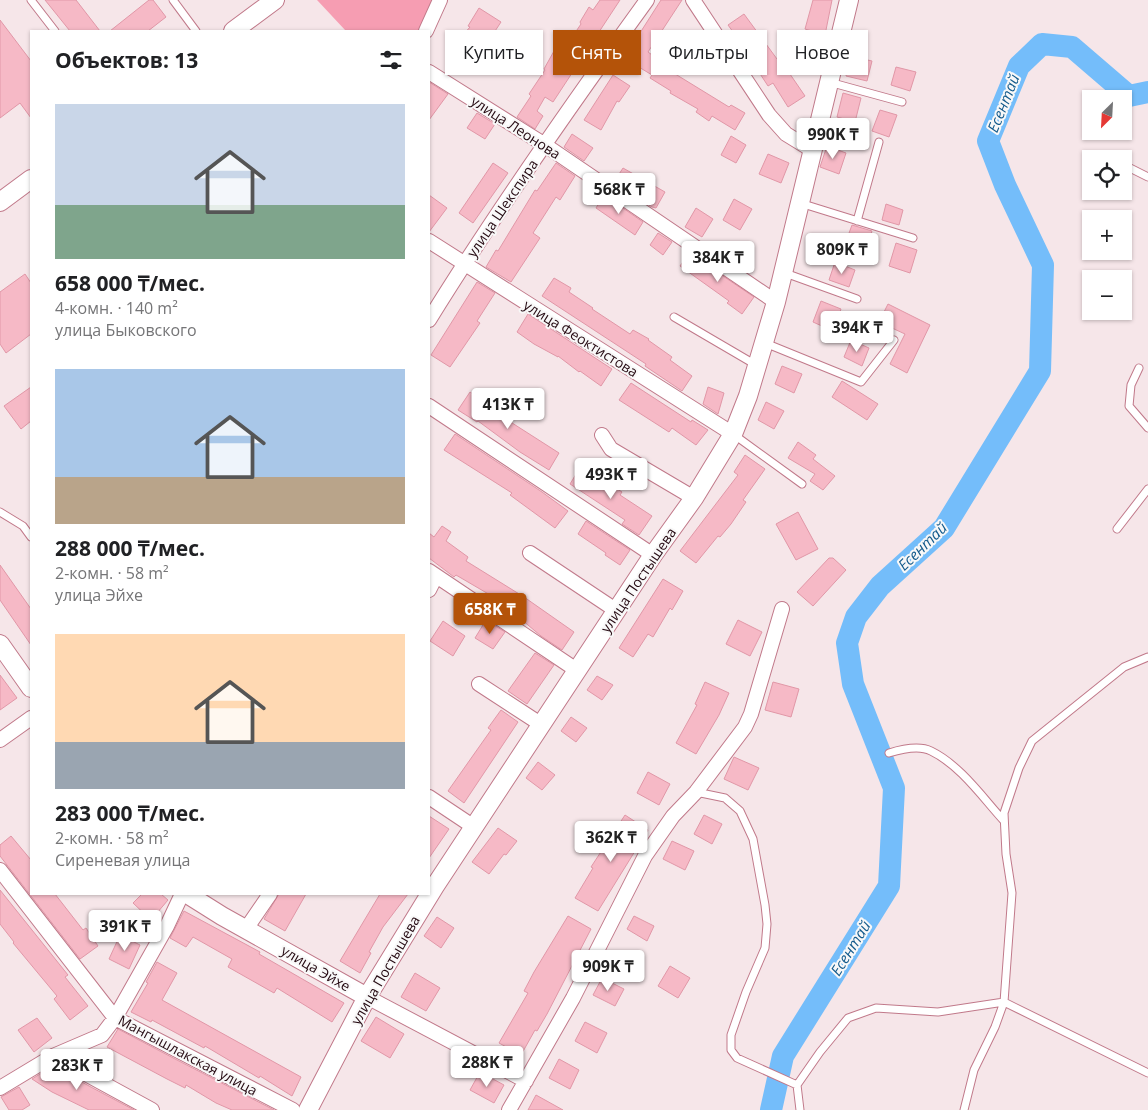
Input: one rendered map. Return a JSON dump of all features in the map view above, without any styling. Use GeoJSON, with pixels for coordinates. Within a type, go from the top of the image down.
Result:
{"type":"FeatureCollection","features":[{"type":"Feature","properties":{"kind":"street"},"geometry":{"type":"LineString","coordinates":[[234,30],[275,0]]}},
{"type":"Feature","properties":{"kind":"street"},"geometry":{"type":"LineString","coordinates":[[426,30],[440,0]]}},
{"type":"Feature","properties":{"kind":"street","name":"улица Шекспира"},"geometry":{"type":"LineString","coordinates":[[430,318],[464,264],[565,114],[647,0]]}},
{"type":"Feature","properties":{"kind":"street"},"geometry":{"type":"LineString","coordinates":[[693,0],[768,115],[786,134],[812,150]]}},
{"type":"Feature","properties":{"kind":"street","name":"улица Постышева"},"geometry":{"type":"LineString","coordinates":[[432,883],[474,827],[653,555],[694,498],[733,434],[748,396],[776,302],[849,0]]}},
{"type":"Feature","properties":{"kind":"street","name":"улица Леонова"},"geometry":{"type":"LineString","coordinates":[[430,73],[545,144],[776,302]]}},
{"type":"Feature","properties":{"kind":"street"},"geometry":{"type":"LineString","coordinates":[[0,202],[30,180]]}},
{"type":"Feature","properties":{"kind":"street","name":"улица Феоктистова"},"geometry":{"type":"LineString","coordinates":[[430,242],[733,434]]}},
{"type":"Feature","properties":{"kind":"street"},"geometry":{"type":"LineString","coordinates":[[430,407],[653,555]]}},
{"type":"Feature","properties":{"kind":"street"},"geometry":{"type":"LineString","coordinates":[[602,435],[611,449],[694,498]]}},
{"type":"Feature","properties":{"kind":"street"},"geometry":{"type":"LineString","coordinates":[[530,552],[617,611]]}},
{"type":"Feature","properties":{"kind":"street"},"geometry":{"type":"LineString","coordinates":[[433,574],[578,671]]}},
{"type":"Feature","properties":{"kind":"street"},"geometry":{"type":"LineString","coordinates":[[509,1110],[573,998],[644,856],[673,816],[696,792],[745,727],[751,714],[782,608]]}},
{"type":"Feature","properties":{"kind":"street"},"geometry":{"type":"LineString","coordinates":[[0,644],[30,687]]}},
{"type":"Feature","properties":{"kind":"street"},"geometry":{"type":"LineString","coordinates":[[479,684],[542,725]]}},
{"type":"Feature","properties":{"kind":"street"},"geometry":{"type":"LineString","coordinates":[[0,740],[30,719]]}},
{"type":"Feature","properties":{"kind":"street"},"geometry":{"type":"LineString","coordinates":[[430,798],[474,827]]}},
{"type":"Feature","properties":{"kind":"street","name":"Мангышлакская улица"},"geometry":{"type":"LineString","coordinates":[[0,870],[114,1020],[293,1110]]}},
{"type":"Feature","properties":{"kind":"street"},"geometry":{"type":"LineString","coordinates":[[0,1088],[53,1056],[102,1034],[114,1020],[167,926],[182,895]]}},
{"type":"Feature","properties":{"kind":"street","name":"улица Эйхе"},"geometry":{"type":"LineString","coordinates":[[189,895],[222,916],[367,997],[526,1081]]}},
{"type":"Feature","properties":{"kind":"street"},"geometry":{"type":"LineString","coordinates":[[246,929],[269,895]]}},
{"type":"Feature","properties":{"kind":"street","name":"улица Постышева"},"geometry":{"type":"LineString","coordinates":[[308,1110],[367,997],[425,895]]}},
{"type":"Feature","properties":{"kind":"street"},"geometry":{"type":"LineString","coordinates":[[53,1056],[152,1110]]}},
{"type":"Feature","properties":{"kind":"lane"},"geometry":{"type":"LineString","coordinates":[[31,0],[54,30]]}},
{"type":"Feature","properties":{"kind":"lane"},"geometry":{"type":"LineString","coordinates":[[173,0],[195,30]]}},
{"type":"Feature","properties":{"kind":"lane"},"geometry":{"type":"LineString","coordinates":[[828,82],[902,102]]}},
{"type":"Feature","properties":{"kind":"lane"},"geometry":{"type":"LineString","coordinates":[[857,221],[879,142]]}},
{"type":"Feature","properties":{"kind":"lane"},"geometry":{"type":"LineString","coordinates":[[1132,168],[1148,177]]}},
{"type":"Feature","properties":{"kind":"lane"},"geometry":{"type":"LineString","coordinates":[[799,203],[913,238]]}},
{"type":"Feature","properties":{"kind":"lane"},"geometry":{"type":"LineString","coordinates":[[783,272],[857,299]]}},
{"type":"Feature","properties":{"kind":"lane"},"geometry":{"type":"LineString","coordinates":[[674,317],[756,365]]}},
{"type":"Feature","properties":{"kind":"lane"},"geometry":{"type":"LineString","coordinates":[[764,343],[861,382],[894,340]]}},
{"type":"Feature","properties":{"kind":"lane"},"geometry":{"type":"LineString","coordinates":[[1139,368],[1131,385],[1130,406],[1148,428]]}},
{"type":"Feature","properties":{"kind":"lane"},"geometry":{"type":"LineString","coordinates":[[733,434],[802,484]]}},
{"type":"Feature","properties":{"kind":"lane"},"geometry":{"type":"LineString","coordinates":[[1117,529],[1148,489]]}},
{"type":"Feature","properties":{"kind":"lane"},"geometry":{"type":"LineString","coordinates":[[0,512],[23,526],[30,536]]}},
{"type":"Feature","properties":{"kind":"lane"},"geometry":{"type":"LineString","coordinates":[[964,1110],[974,1070],[995,1027],[1004,1002],[1012,893],[1006,854],[1004,813],[1019,768],[1032,741],[1124,667],[1148,657]]}},
{"type":"Feature","properties":{"kind":"lane"},"geometry":{"type":"LineString","coordinates":[[889,753],[908,748],[930,750],[956,768],[1004,822]]}},
{"type":"Feature","properties":{"kind":"lane"},"geometry":{"type":"LineString","coordinates":[[696,792],[725,798],[740,811],[754,839],[767,924],[765,948],[731,1034],[731,1050],[737,1058],[797,1085]]}},
{"type":"Feature","properties":{"kind":"lane"},"geometry":{"type":"LineString","coordinates":[[800,1110],[797,1085],[820,1052],[848,1018],[876,1008],[938,1012],[1004,1002],[1148,1073]]}},
{"type":"Feature","properties":{"kind":"shaded area"},"geometry":{"type":"Polygon","coordinates":[[[317,0],[437,0],[423,30],[345,30],[317,0]]]}},
{"type":"Feature","properties":{"kind":"building"},"geometry":{"type":"Polygon","coordinates":[[[45,0],[76,0],[99,30],[69,30],[45,0]]]}},
{"type":"Feature","properties":{"kind":"building"},"geometry":{"type":"Polygon","coordinates":[[[149,0],[153,0],[166,17],[149,30],[111,30],[149,0]]]}},
{"type":"Feature","properties":{"kind":"building"},"geometry":{"type":"Polygon","coordinates":[[[600,0],[620,0],[600,30],[577,30],[589,7],[593,10],[600,0]]]}},
{"type":"Feature","properties":{"kind":"building"},"geometry":{"type":"Polygon","coordinates":[[[661,0],[682,0],[662,30],[651,30],[651,47],[648,52],[651,54],[651,74],[641,68],[641,31],[661,0]]]}},
{"type":"Feature","properties":{"kind":"building"},"geometry":{"type":"Polygon","coordinates":[[[813,0],[832,0],[826,30],[805,29],[813,0]]]}},
{"type":"Feature","properties":{"kind":"building"},"geometry":{"type":"Polygon","coordinates":[[[479,8],[501,22],[496,30],[467,30],[470,27],[468,26],[479,8]]]}},
{"type":"Feature","properties":{"kind":"building"},"geometry":{"type":"Polygon","coordinates":[[[744,14],[756,30],[732,30],[728,25],[744,14]]]}},
{"type":"Feature","properties":{"kind":"building"},"geometry":{"type":"Polygon","coordinates":[[[0,20],[30,60],[30,117],[20,103],[0,118],[0,20]]]}},
{"type":"Feature","properties":{"kind":"building"},"geometry":{"type":"Polygon","coordinates":[[[767,45],[777,59],[777,75],[791,75],[805,96],[788,107],[773,83],[768,86],[761,75],[767,75],[767,45]]]}},
{"type":"Feature","properties":{"kind":"building"},"geometry":{"type":"Polygon","coordinates":[[[553,53],[553,75],[571,75],[553,102],[545,97],[537,111],[543,116],[535,129],[517,117],[531,96],[529,94],[543,75],[544,69],[553,53]]]}},
{"type":"Feature","properties":{"kind":"building"},"geometry":{"type":"Polygon","coordinates":[[[868,60],[872,61],[867,81],[846,76],[868,75],[868,60]]]}},
{"type":"Feature","properties":{"kind":"building"},"geometry":{"type":"Polygon","coordinates":[[[896,67],[916,72],[910,91],[891,85],[896,67]]]}},
{"type":"Feature","properties":{"kind":"building"},"geometry":{"type":"Polygon","coordinates":[[[613,75],[630,86],[619,102],[617,101],[601,130],[584,120],[613,75]]]}},
{"type":"Feature","properties":{"kind":"building"},"geometry":{"type":"Polygon","coordinates":[[[652,75],[677,75],[729,107],[731,105],[745,113],[735,130],[712,116],[709,121],[696,112],[698,109],[670,93],[671,91],[650,78],[652,75]]]}},
{"type":"Feature","properties":{"kind":"building"},"geometry":{"type":"Polygon","coordinates":[[[430,83],[448,94],[430,119],[430,83]]]}},
{"type":"Feature","properties":{"kind":"building"},"geometry":{"type":"Polygon","coordinates":[[[843,93],[861,98],[855,122],[837,117],[843,93]]]}},
{"type":"Feature","properties":{"kind":"building"},"geometry":{"type":"Polygon","coordinates":[[[880,110],[897,115],[889,137],[872,131],[880,110]]]}},
{"type":"Feature","properties":{"kind":"building"},"geometry":{"type":"Polygon","coordinates":[[[477,113],[495,124],[485,139],[467,128],[477,113]]]}},
{"type":"Feature","properties":{"kind":"building"},"geometry":{"type":"Polygon","coordinates":[[[572,134],[593,148],[584,161],[564,147],[572,134]]]}},
{"type":"Feature","properties":{"kind":"building"},"geometry":{"type":"Polygon","coordinates":[[[731,136],[746,145],[736,163],[721,155],[731,136]]]}},
{"type":"Feature","properties":{"kind":"building"},"geometry":{"type":"Polygon","coordinates":[[[827,146],[846,153],[839,174],[820,167],[827,146]]]}},
{"type":"Feature","properties":{"kind":"building"},"geometry":{"type":"Polygon","coordinates":[[[768,154],[789,163],[781,183],[759,174],[768,154]]]}},
{"type":"Feature","properties":{"kind":"building"},"geometry":{"type":"Polygon","coordinates":[[[493,163],[508,173],[473,223],[459,213],[493,163]]]}},
{"type":"Feature","properties":{"kind":"building"},"geometry":{"type":"Polygon","coordinates":[[[556,163],[575,176],[560,200],[556,197],[533,233],[540,238],[511,282],[486,267],[496,250],[498,251],[535,190],[537,191],[556,163]]]}},
{"type":"Feature","properties":{"kind":"building"},"geometry":{"type":"Polygon","coordinates":[[[623,168],[665,192],[656,208],[614,182],[623,168]]]}},
{"type":"Feature","properties":{"kind":"building"},"geometry":{"type":"Polygon","coordinates":[[[604,195],[643,222],[635,235],[596,208],[604,195]]]}},
{"type":"Feature","properties":{"kind":"building"},"geometry":{"type":"Polygon","coordinates":[[[430,196],[447,208],[430,231],[430,196]]]}},
{"type":"Feature","properties":{"kind":"building"},"geometry":{"type":"Polygon","coordinates":[[[734,199],[752,209],[740,230],[723,220],[734,199]]]}},
{"type":"Feature","properties":{"kind":"building"},"geometry":{"type":"Polygon","coordinates":[[[886,204],[903,210],[899,225],[882,220],[886,204]]]}},
{"type":"Feature","properties":{"kind":"building"},"geometry":{"type":"Polygon","coordinates":[[[696,208],[713,219],[702,237],[685,227],[696,208]]]}},
{"type":"Feature","properties":{"kind":"building"},"geometry":{"type":"Polygon","coordinates":[[[852,225],[872,231],[865,251],[845,244],[852,225]]]}},
{"type":"Feature","properties":{"kind":"building"},"geometry":{"type":"Polygon","coordinates":[[[658,233],[672,242],[663,255],[650,245],[658,233]]]}},
{"type":"Feature","properties":{"kind":"building"},"geometry":{"type":"Polygon","coordinates":[[[896,243],[917,250],[910,273],[889,266],[896,243]]]}},
{"type":"Feature","properties":{"kind":"building"},"geometry":{"type":"Polygon","coordinates":[[[689,253],[754,297],[742,314],[727,303],[729,301],[680,266],[689,253]]]}},
{"type":"Feature","properties":{"kind":"building"},"geometry":{"type":"Polygon","coordinates":[[[835,262],[855,270],[849,287],[829,280],[835,262]]]}},
{"type":"Feature","properties":{"kind":"building"},"geometry":{"type":"Polygon","coordinates":[[[25,274],[30,282],[30,335],[6,353],[0,344],[0,292],[25,274]]]}},
{"type":"Feature","properties":{"kind":"building"},"geometry":{"type":"Polygon","coordinates":[[[554,278],[571,288],[569,292],[592,309],[630,334],[633,330],[649,339],[672,357],[670,360],[692,376],[682,391],[645,366],[646,364],[542,296],[554,278]]]}},
{"type":"Feature","properties":{"kind":"building"},"geometry":{"type":"Polygon","coordinates":[[[477,282],[495,293],[477,321],[480,323],[450,367],[431,355],[477,282]]]}},
{"type":"Feature","properties":{"kind":"building"},"geometry":{"type":"Polygon","coordinates":[[[821,301],[841,309],[833,331],[813,322],[821,301]]]}},
{"type":"Feature","properties":{"kind":"building"},"geometry":{"type":"Polygon","coordinates":[[[888,304],[930,325],[907,373],[890,364],[905,334],[879,322],[888,304]]]}},
{"type":"Feature","properties":{"kind":"building"},"geometry":{"type":"Polygon","coordinates":[[[528,314],[612,369],[601,386],[558,356],[534,344],[517,332],[528,314]]]}},
{"type":"Feature","properties":{"kind":"building"},"geometry":{"type":"Polygon","coordinates":[[[851,340],[869,348],[862,366],[844,357],[851,340]]]}},
{"type":"Feature","properties":{"kind":"building"},"geometry":{"type":"Polygon","coordinates":[[[782,366],[802,374],[794,393],[775,384],[782,366]]]}},
{"type":"Feature","properties":{"kind":"building"},"geometry":{"type":"Polygon","coordinates":[[[842,381],[878,404],[867,420],[832,397],[842,381]]]}},
{"type":"Feature","properties":{"kind":"building"},"geometry":{"type":"Polygon","coordinates":[[[631,383],[691,422],[692,420],[708,430],[696,445],[672,428],[669,432],[619,400],[631,383]]]}},
{"type":"Feature","properties":{"kind":"building"},"geometry":{"type":"Polygon","coordinates":[[[708,387],[724,393],[718,414],[703,404],[708,387]]]}},
{"type":"Feature","properties":{"kind":"building"},"geometry":{"type":"Polygon","coordinates":[[[30,388],[30,422],[21,429],[4,406],[30,388]]]}},
{"type":"Feature","properties":{"kind":"building"},"geometry":{"type":"Polygon","coordinates":[[[470,392],[495,409],[497,405],[513,416],[509,421],[559,453],[549,470],[520,452],[478,421],[458,410],[470,392]]]}},
{"type":"Feature","properties":{"kind":"building"},"geometry":{"type":"Polygon","coordinates":[[[766,402],[784,411],[774,429],[758,420],[766,402]]]}},
{"type":"Feature","properties":{"kind":"building"},"geometry":{"type":"Polygon","coordinates":[[[455,434],[568,511],[555,528],[510,495],[512,493],[444,450],[455,434]]]}},
{"type":"Feature","properties":{"kind":"building"},"geometry":{"type":"Polygon","coordinates":[[[798,442],[816,455],[813,459],[835,476],[823,490],[810,481],[815,474],[788,458],[798,442]]]}},
{"type":"Feature","properties":{"kind":"building"},"geometry":{"type":"Polygon","coordinates":[[[745,455],[765,469],[743,500],[746,502],[731,524],[720,537],[718,536],[696,563],[680,551],[738,475],[734,472],[745,455]]]}},
{"type":"Feature","properties":{"kind":"building"},"geometry":{"type":"Polygon","coordinates":[[[581,466],[622,492],[620,495],[652,516],[639,535],[622,524],[625,520],[570,484],[581,466]]]}},
{"type":"Feature","properties":{"kind":"building"},"geometry":{"type":"Polygon","coordinates":[[[798,512],[818,549],[796,560],[776,524],[798,512]]]}},
{"type":"Feature","properties":{"kind":"building"},"geometry":{"type":"Polygon","coordinates":[[[586,521],[630,550],[620,565],[578,534],[586,521]]]}},
{"type":"Feature","properties":{"kind":"building"},"geometry":{"type":"Polygon","coordinates":[[[442,526],[451,532],[446,541],[468,557],[466,561],[524,597],[574,632],[562,650],[495,602],[497,599],[456,575],[454,577],[430,559],[430,534],[434,537],[442,526]]]}},
{"type":"Feature","properties":{"kind":"building"},"geometry":{"type":"Polygon","coordinates":[[[829,558],[833,558],[846,570],[813,606],[797,592],[829,558]]]}},
{"type":"Feature","properties":{"kind":"building"},"geometry":{"type":"Polygon","coordinates":[[[0,565],[30,608],[30,644],[0,600],[0,565]]]}},
{"type":"Feature","properties":{"kind":"building"},"geometry":{"type":"Polygon","coordinates":[[[663,579],[683,591],[672,610],[670,608],[653,637],[648,634],[633,657],[619,648],[663,579]]]}},
{"type":"Feature","properties":{"kind":"building"},"geometry":{"type":"Polygon","coordinates":[[[486,620],[505,632],[493,649],[475,638],[486,620]]]}},
{"type":"Feature","properties":{"kind":"building"},"geometry":{"type":"Polygon","coordinates":[[[738,620],[762,632],[750,656],[726,644],[738,620]]]}},
{"type":"Feature","properties":{"kind":"building"},"geometry":{"type":"Polygon","coordinates":[[[443,621],[465,636],[453,656],[430,641],[443,621]]]}},
{"type":"Feature","properties":{"kind":"building"},"geometry":{"type":"Polygon","coordinates":[[[535,653],[554,665],[527,704],[508,691],[535,653]]]}},
{"type":"Feature","properties":{"kind":"building"},"geometry":{"type":"Polygon","coordinates":[[[0,675],[17,698],[0,710],[0,675]]]}},
{"type":"Feature","properties":{"kind":"building"},"geometry":{"type":"Polygon","coordinates":[[[597,676],[613,685],[602,700],[587,690],[597,676]]]}},
{"type":"Feature","properties":{"kind":"building"},"geometry":{"type":"Polygon","coordinates":[[[705,682],[729,693],[719,715],[696,754],[676,743],[697,705],[695,704],[705,682]]]}},
{"type":"Feature","properties":{"kind":"building"},"geometry":{"type":"Polygon","coordinates":[[[773,682],[799,689],[791,717],[765,710],[773,682]]]}},
{"type":"Feature","properties":{"kind":"building"},"geometry":{"type":"Polygon","coordinates":[[[501,710],[518,722],[464,803],[448,791],[491,730],[488,728],[501,710]]]}},
{"type":"Feature","properties":{"kind":"building"},"geometry":{"type":"Polygon","coordinates":[[[571,717],[587,728],[576,742],[561,731],[571,717]]]}},
{"type":"Feature","properties":{"kind":"building"},"geometry":{"type":"Polygon","coordinates":[[[734,757],[759,768],[748,790],[724,779],[734,757]]]}},
{"type":"Feature","properties":{"kind":"building"},"geometry":{"type":"Polygon","coordinates":[[[538,762],[555,775],[542,790],[526,778],[538,762]]]}},
{"type":"Feature","properties":{"kind":"building"},"geometry":{"type":"Polygon","coordinates":[[[648,772],[670,784],[659,805],[637,793],[648,772]]]}},
{"type":"Feature","properties":{"kind":"building"},"geometry":{"type":"Polygon","coordinates":[[[625,815],[648,830],[598,911],[575,898],[593,868],[591,867],[625,815]]]}},
{"type":"Feature","properties":{"kind":"building"},"geometry":{"type":"Polygon","coordinates":[[[704,815],[722,824],[712,844],[694,834],[704,815]]]}},
{"type":"Feature","properties":{"kind":"building"},"geometry":{"type":"Polygon","coordinates":[[[430,817],[449,829],[430,857],[430,817]]]}},
{"type":"Feature","properties":{"kind":"building"},"geometry":{"type":"Polygon","coordinates":[[[498,828],[517,841],[506,855],[504,854],[489,874],[472,862],[498,828]]]}},
{"type":"Feature","properties":{"kind":"building"},"geometry":{"type":"Polygon","coordinates":[[[11,836],[30,859],[30,895],[0,856],[0,845],[11,836]]]}},
{"type":"Feature","properties":{"kind":"building"},"geometry":{"type":"Polygon","coordinates":[[[672,841],[694,851],[685,870],[663,859],[672,841]]]}},
{"type":"Feature","properties":{"kind":"building"},"geometry":{"type":"Polygon","coordinates":[[[0,890],[68,975],[65,977],[88,1006],[70,1020],[54,999],[57,996],[13,943],[0,924],[0,890]]]}},
{"type":"Feature","properties":{"kind":"building"},"geometry":{"type":"Polygon","coordinates":[[[30,895],[56,895],[83,930],[86,928],[98,946],[80,959],[30,895]]]}},
{"type":"Feature","properties":{"kind":"building"},"geometry":{"type":"Polygon","coordinates":[[[141,895],[162,895],[168,900],[151,920],[133,903],[141,895]]]}},
{"type":"Feature","properties":{"kind":"building"},"geometry":{"type":"Polygon","coordinates":[[[278,895],[305,895],[285,931],[264,919],[278,895]]]}},
{"type":"Feature","properties":{"kind":"building"},"geometry":{"type":"Polygon","coordinates":[[[379,895],[407,895],[383,927],[360,973],[340,961],[379,895]]]}},
{"type":"Feature","properties":{"kind":"building"},"geometry":{"type":"Polygon","coordinates":[[[184,911],[260,952],[259,954],[344,1003],[332,1022],[277,988],[274,993],[228,967],[232,959],[193,937],[186,947],[170,938],[184,911]]]}},
{"type":"Feature","properties":{"kind":"building"},"geometry":{"type":"Polygon","coordinates":[[[568,916],[591,929],[547,1014],[537,1031],[535,1030],[521,1055],[499,1043],[528,993],[524,991],[534,972],[568,916]]]}},
{"type":"Feature","properties":{"kind":"building"},"geometry":{"type":"Polygon","coordinates":[[[634,916],[654,926],[647,941],[627,929],[634,916]]]}},
{"type":"Feature","properties":{"kind":"building"},"geometry":{"type":"Polygon","coordinates":[[[437,917],[454,928],[441,948],[424,936],[437,917]]]}},
{"type":"Feature","properties":{"kind":"building"},"geometry":{"type":"Polygon","coordinates":[[[120,935],[140,945],[129,969],[109,959],[120,935]]]}},
{"type":"Feature","properties":{"kind":"building"},"geometry":{"type":"Polygon","coordinates":[[[157,962],[177,973],[162,1000],[301,1077],[292,1096],[205,1046],[204,1048],[152,1020],[151,1022],[131,1012],[148,983],[146,982],[157,962]]]}},
{"type":"Feature","properties":{"kind":"building"},"geometry":{"type":"Polygon","coordinates":[[[670,966],[690,978],[678,998],[658,986],[670,966]]]}},
{"type":"Feature","properties":{"kind":"building"},"geometry":{"type":"Polygon","coordinates":[[[415,973],[440,988],[426,1011],[401,997],[415,973]]]}},
{"type":"Feature","properties":{"kind":"building"},"geometry":{"type":"Polygon","coordinates":[[[602,978],[624,989],[615,1006],[593,995],[602,978]]]}},
{"type":"Feature","properties":{"kind":"building"},"geometry":{"type":"Polygon","coordinates":[[[376,1017],[404,1034],[390,1058],[361,1041],[376,1017]]]}},
{"type":"Feature","properties":{"kind":"building"},"geometry":{"type":"Polygon","coordinates":[[[37,1018],[52,1038],[34,1052],[18,1030],[37,1018]]]}},
{"type":"Feature","properties":{"kind":"building"},"geometry":{"type":"Polygon","coordinates":[[[585,1022],[607,1033],[597,1053],[575,1041],[585,1022]]]}},
{"type":"Feature","properties":{"kind":"building"},"geometry":{"type":"Polygon","coordinates":[[[118,1029],[274,1110],[232,1110],[186,1085],[185,1088],[167,1079],[107,1047],[118,1029]]]}},
{"type":"Feature","properties":{"kind":"building"},"geometry":{"type":"Polygon","coordinates":[[[559,1059],[579,1070],[570,1089],[549,1078],[559,1059]]]}},
{"type":"Feature","properties":{"kind":"building"},"geometry":{"type":"Polygon","coordinates":[[[53,1066],[134,1110],[89,1110],[52,1092],[32,1079],[53,1066]]]}},
{"type":"Feature","properties":{"kind":"building"},"geometry":{"type":"Polygon","coordinates":[[[480,1072],[504,1085],[494,1103],[470,1090],[480,1072]]]}},
{"type":"Feature","properties":{"kind":"building"},"geometry":{"type":"Polygon","coordinates":[[[19,1087],[30,1105],[22,1110],[9,1110],[1,1097],[19,1087]]]}},
{"type":"Feature","properties":{"kind":"building"},"geometry":{"type":"Polygon","coordinates":[[[536,1095],[563,1110],[528,1110],[536,1095]]]}},
{"type":"Feature","properties":{"kind":"waterway","name":"Есентай"},"geometry":{"type":"LineString","coordinates":[[771,1110],[783,1056],[889,886],[894,788],[853,684],[847,643],[856,617],[880,586],[944,528],[1040,371],[1043,265],[1005,185],[988,141],[1019,66],[1042,44],[1072,47],[1129,96],[1148,92]]}}]}
